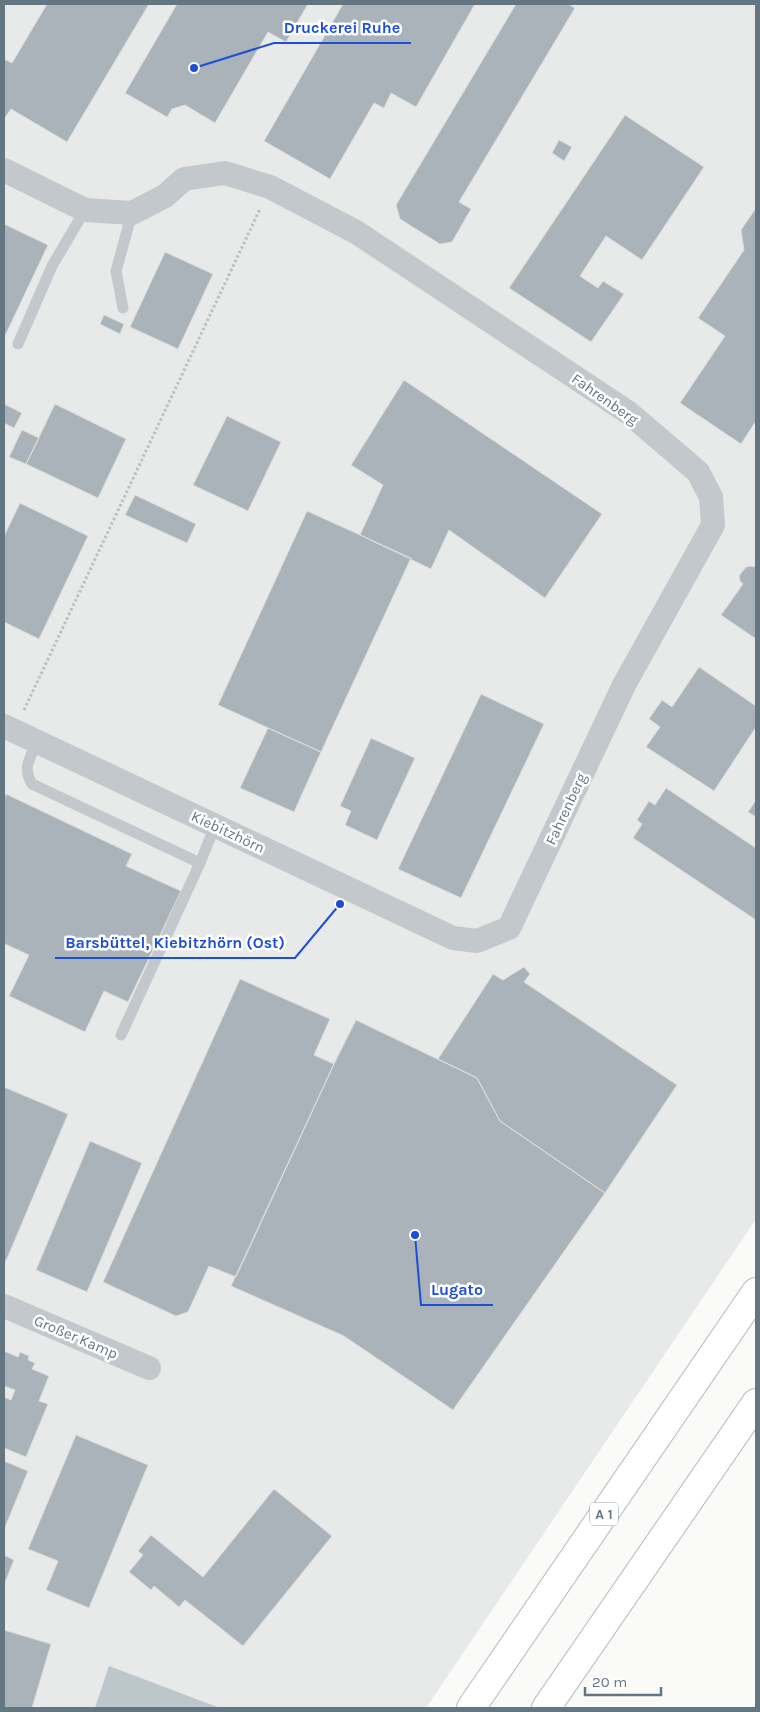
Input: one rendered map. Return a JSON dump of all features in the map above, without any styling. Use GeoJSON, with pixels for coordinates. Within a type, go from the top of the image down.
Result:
{"type":"FeatureCollection","features":[{"type":"Feature","properties":{"kind":"highway","name":"A 1"},"geometry":{"type":"LineString","coordinates":[[471,1708],[756,1292]]}},
{"type":"Feature","properties":{"kind":"highway"},"geometry":{"type":"LineString","coordinates":[[546,1708],[756,1403]]}},
{"type":"Feature","properties":{"kind":"street"},"geometry":{"type":"LineString","coordinates":[[4,170],[85,210],[132,214]]}},
{"type":"Feature","properties":{"kind":"street","name":"Fahrenberg"},"geometry":{"type":"LineString","coordinates":[[132,214],[165,196],[184,179],[225,173],[270,187],[356,232],[629,413],[698,472],[711,497],[714,525],[624,685],[509,928],[477,941],[453,938]]}},
{"type":"Feature","properties":{"kind":"street","name":"Kiebitzhörn"},"geometry":{"type":"LineString","coordinates":[[9,729],[453,938]]}},
{"type":"Feature","properties":{"kind":"street","name":"Großer Kamp"},"geometry":{"type":"LineString","coordinates":[[4,1306],[149,1368]]}},
{"type":"Feature","properties":{"kind":"lane"},"geometry":{"type":"LineString","coordinates":[[18,344],[52,266],[85,210]]}},
{"type":"Feature","properties":{"kind":"lane"},"geometry":{"type":"LineString","coordinates":[[124,308],[116,271],[132,214]]}},
{"type":"Feature","properties":{"kind":"lane"},"geometry":{"type":"LineString","coordinates":[[37,742],[27,765],[27,775],[32,784],[200,863]]}},
{"type":"Feature","properties":{"kind":"lane"},"geometry":{"type":"LineString","coordinates":[[121,1035],[215,826]]}},
{"type":"Feature","properties":{"kind":"path"},"geometry":{"type":"LineString","coordinates":[[9,729],[270,187]]}},
{"type":"Feature","properties":{"kind":"shaded area"},"geometry":{"type":"Polygon","coordinates":[[[4,4],[756,4],[756,1219],[426,1708],[4,1708],[4,4]]]}},
{"type":"Feature","properties":{"kind":"shaded area"},"geometry":{"type":"Polygon","coordinates":[[[109,1666],[220,1708],[95,1708],[109,1666]]]}},
{"type":"Feature","properties":{"kind":"building"},"geometry":{"type":"Polygon","coordinates":[[[47,4],[149,4],[67,142],[11,109],[4,119],[4,59],[12,63],[47,4]]]}},
{"type":"Feature","properties":{"kind":"building"},"geometry":{"type":"Polygon","coordinates":[[[177,4],[308,4],[286,42],[268,32],[215,123],[185,105],[172,109],[167,117],[125,93],[177,4]]]}},
{"type":"Feature","properties":{"kind":"building"},"geometry":{"type":"Polygon","coordinates":[[[343,4],[475,4],[416,107],[391,93],[384,108],[374,103],[330,179],[264,141],[343,4]]]}},
{"type":"Feature","properties":{"kind":"building"},"geometry":{"type":"Polygon","coordinates":[[[516,4],[568,4],[575,8],[459,202],[471,209],[452,242],[440,244],[400,219],[396,205],[516,4]]]}},
{"type":"Feature","properties":{"kind":"building"},"geometry":{"type":"Polygon","coordinates":[[[625,115],[704,167],[642,260],[606,236],[580,276],[598,288],[603,281],[624,294],[591,342],[509,288],[625,115]]]}},
{"type":"Feature","properties":{"kind":"building"},"geometry":{"type":"Polygon","coordinates":[[[559,140],[572,147],[564,161],[552,153],[559,140]]]}},
{"type":"Feature","properties":{"kind":"building"},"geometry":{"type":"Polygon","coordinates":[[[756,208],[756,421],[741,444],[680,403],[725,336],[698,318],[744,250],[741,230],[756,208]]]}},
{"type":"Feature","properties":{"kind":"building"},"geometry":{"type":"Polygon","coordinates":[[[4,224],[48,245],[4,338],[4,224]]]}},
{"type":"Feature","properties":{"kind":"building"},"geometry":{"type":"Polygon","coordinates":[[[165,252],[213,274],[178,349],[130,327],[165,252]]]}},
{"type":"Feature","properties":{"kind":"building"},"geometry":{"type":"Polygon","coordinates":[[[104,315],[124,324],[120,334],[100,324],[104,315]]]}},
{"type":"Feature","properties":{"kind":"building"},"geometry":{"type":"Polygon","coordinates":[[[404,380],[602,514],[545,598],[449,530],[431,569],[360,535],[383,485],[351,465],[404,380]]]}},
{"type":"Feature","properties":{"kind":"building"},"geometry":{"type":"Polygon","coordinates":[[[4,404],[22,413],[14,428],[4,423],[4,404]]]}},
{"type":"Feature","properties":{"kind":"building"},"geometry":{"type":"Polygon","coordinates":[[[55,404],[126,439],[98,498],[26,464],[55,404]]]}},
{"type":"Feature","properties":{"kind":"building"},"geometry":{"type":"Polygon","coordinates":[[[227,416],[281,442],[248,511],[193,485],[227,416]]]}},
{"type":"Feature","properties":{"kind":"building"},"geometry":{"type":"Polygon","coordinates":[[[22,430],[39,438],[26,464],[9,457],[22,430]]]}},
{"type":"Feature","properties":{"kind":"building"},"geometry":{"type":"Polygon","coordinates":[[[135,495],[196,524],[187,543],[125,515],[135,495]]]}},
{"type":"Feature","properties":{"kind":"building"},"geometry":{"type":"Polygon","coordinates":[[[20,503],[88,536],[39,639],[4,622],[4,536],[20,503]]]}},
{"type":"Feature","properties":{"kind":"building"},"geometry":{"type":"Polygon","coordinates":[[[307,511],[411,558],[321,752],[218,705],[307,511]]]}},
{"type":"Feature","properties":{"kind":"building"},"geometry":{"type":"Polygon","coordinates":[[[756,564],[756,639],[721,615],[743,584],[739,576],[746,567],[754,567],[756,564]]]}},
{"type":"Feature","properties":{"kind":"building"},"geometry":{"type":"Polygon","coordinates":[[[699,667],[756,706],[756,727],[714,791],[646,747],[660,727],[649,719],[662,700],[672,707],[699,667]]]}},
{"type":"Feature","properties":{"kind":"building"},"geometry":{"type":"Polygon","coordinates":[[[481,694],[544,724],[461,898],[398,869],[481,694]]]}},
{"type":"Feature","properties":{"kind":"building"},"geometry":{"type":"Polygon","coordinates":[[[268,728],[321,752],[294,812],[240,788],[268,728]]]}},
{"type":"Feature","properties":{"kind":"building"},"geometry":{"type":"Polygon","coordinates":[[[371,738],[415,758],[377,840],[345,825],[351,811],[340,806],[371,738]]]}},
{"type":"Feature","properties":{"kind":"building"},"geometry":{"type":"Polygon","coordinates":[[[666,788],[756,848],[756,920],[633,838],[642,824],[637,820],[649,801],[655,805],[666,788]]]}},
{"type":"Feature","properties":{"kind":"building"},"geometry":{"type":"Polygon","coordinates":[[[6,794],[132,854],[126,866],[181,891],[128,1002],[104,991],[85,1032],[9,996],[29,955],[5,944],[4,946],[4,799],[6,794]]]}},
{"type":"Feature","properties":{"kind":"building"},"geometry":{"type":"Polygon","coordinates":[[[756,800],[756,817],[748,812],[756,800]]]}},
{"type":"Feature","properties":{"kind":"building"},"geometry":{"type":"Polygon","coordinates":[[[524,967],[530,974],[524,982],[677,1085],[605,1193],[500,1121],[477,1078],[438,1059],[493,974],[503,980],[524,967]]]}},
{"type":"Feature","properties":{"kind":"building"},"geometry":{"type":"Polygon","coordinates":[[[240,979],[330,1019],[314,1055],[334,1064],[236,1277],[209,1266],[188,1312],[176,1316],[103,1282],[240,979]]]}},
{"type":"Feature","properties":{"kind":"building"},"geometry":{"type":"Polygon","coordinates":[[[356,1020],[477,1078],[500,1121],[605,1193],[453,1410],[344,1336],[231,1286],[356,1020]]]}},
{"type":"Feature","properties":{"kind":"building"},"geometry":{"type":"Polygon","coordinates":[[[4,1087],[68,1114],[6,1261],[4,1260],[4,1087]]]}},
{"type":"Feature","properties":{"kind":"building"},"geometry":{"type":"Polygon","coordinates":[[[90,1141],[142,1163],[87,1292],[36,1270],[90,1141]]]}},
{"type":"Feature","properties":{"kind":"building"},"geometry":{"type":"Polygon","coordinates":[[[4,1351],[18,1357],[20,1352],[29,1356],[28,1360],[35,1363],[32,1369],[49,1376],[39,1401],[48,1404],[26,1457],[4,1448],[4,1397],[11,1400],[15,1390],[4,1386],[4,1351]]]}},
{"type":"Feature","properties":{"kind":"building"},"geometry":{"type":"Polygon","coordinates":[[[76,1435],[148,1465],[89,1608],[46,1590],[58,1561],[28,1549],[76,1435]]]}},
{"type":"Feature","properties":{"kind":"building"},"geometry":{"type":"Polygon","coordinates":[[[4,1461],[28,1471],[4,1530],[4,1461]]]}},
{"type":"Feature","properties":{"kind":"building"},"geometry":{"type":"Polygon","coordinates":[[[274,1489],[332,1536],[243,1646],[185,1600],[179,1607],[154,1586],[151,1590],[129,1572],[143,1555],[138,1551],[151,1535],[203,1577],[274,1489]]]}},
{"type":"Feature","properties":{"kind":"building"},"geometry":{"type":"Polygon","coordinates":[[[4,1555],[14,1560],[4,1585],[4,1555]]]}},
{"type":"Feature","properties":{"kind":"building"},"geometry":{"type":"Polygon","coordinates":[[[4,1630],[51,1644],[32,1708],[4,1708],[4,1630]]]}},
{"type":"Feature","properties":{"kind":"place","name":"Druckerei Ruhe"},"geometry":{"type":"Point","coordinates":[194,68]}},
{"type":"Feature","properties":{"kind":"place","name":"Barsbüttel, Kiebitzhörn (Ost)"},"geometry":{"type":"Point","coordinates":[340,904]}},
{"type":"Feature","properties":{"kind":"place","name":"Lugato"},"geometry":{"type":"Point","coordinates":[415,1235]}}]}
